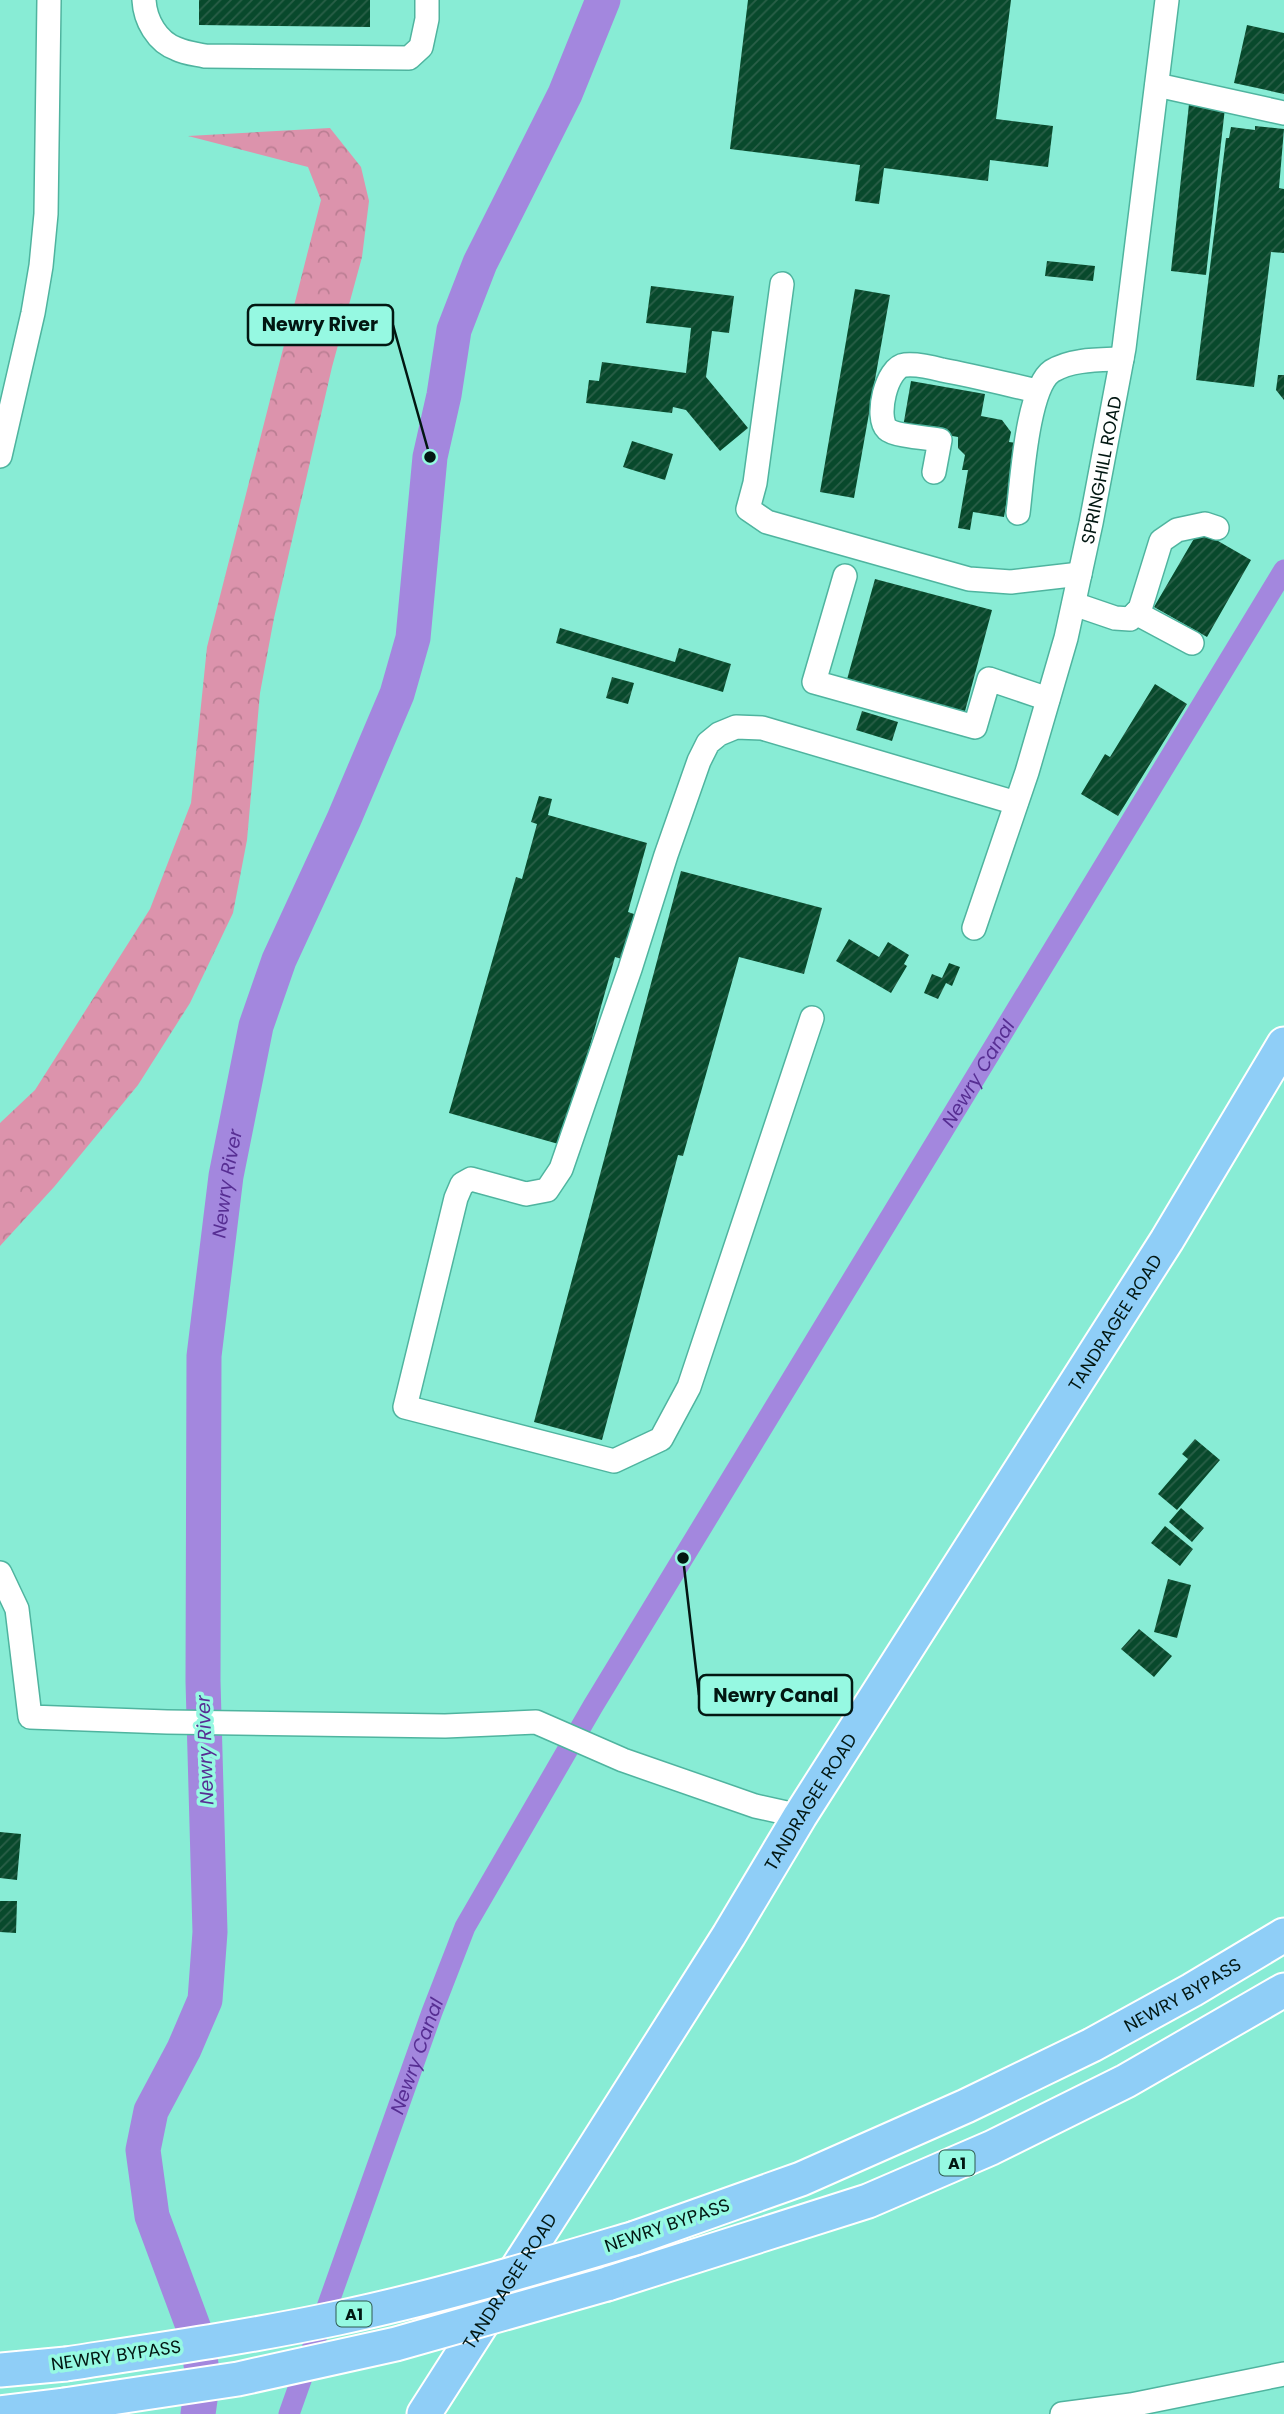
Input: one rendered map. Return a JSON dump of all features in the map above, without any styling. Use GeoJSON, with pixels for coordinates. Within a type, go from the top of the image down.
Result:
{"type":"FeatureCollection","features":[{"type":"Feature","properties":{"kind":"highway","name":"TANDRAGEE ROAD"},"geometry":{"type":"LineString","coordinates":[[424,2414],[1167,1240],[1284,1044]]}},
{"type":"Feature","properties":{"kind":"highway","name":"NEWRY BYPASS"},"geometry":{"type":"LineString","coordinates":[[0,2370],[66,2364],[340,2318],[476,2284],[635,2238],[801,2179],[965,2106],[1092,2045],[1284,1935]]}},
{"type":"Feature","properties":{"kind":"highway","name":"A1"},"geometry":{"type":"LineString","coordinates":[[0,2413],[265,2374],[396,2344],[607,2284],[868,2200],[991,2148],[1126,2081],[1284,1990]]}},
{"type":"Feature","properties":{"kind":"street"},"geometry":{"type":"LineString","coordinates":[[0,456],[9,385],[33,313],[46,214],[49,0]]}},
{"type":"Feature","properties":{"kind":"street"},"geometry":{"type":"LineString","coordinates":[[144,0],[145,15],[158,36],[175,49],[195,54],[409,58],[421,47],[427,0]]}},
{"type":"Feature","properties":{"kind":"street","name":"SPRINGHILL ROAD"},"geometry":{"type":"LineString","coordinates":[[974,928],[1016,803],[1074,604],[1122,359],[1167,0]]}},
{"type":"Feature","properties":{"kind":"street"},"geometry":{"type":"LineString","coordinates":[[1157,85],[1284,113]]}},
{"type":"Feature","properties":{"kind":"street"},"geometry":{"type":"LineString","coordinates":[[782,284],[755,483],[748,509],[767,522],[969,579],[1011,582],[1080,574]]}},
{"type":"Feature","properties":{"kind":"street"},"geometry":{"type":"LineString","coordinates":[[1018,513],[1032,410],[1037,391],[1049,373],[1063,365],[1088,360],[1122,359]]}},
{"type":"Feature","properties":{"kind":"street"},"geometry":{"type":"LineString","coordinates":[[934,472],[940,440],[891,432],[883,423],[882,412],[888,380],[894,369],[903,365],[926,367],[1037,391]]}},
{"type":"Feature","properties":{"kind":"street"},"geometry":{"type":"LineString","coordinates":[[1074,604],[1115,618],[1130,619],[1140,609],[1161,541],[1177,530],[1205,524],[1217,528]]}},
{"type":"Feature","properties":{"kind":"street"},"geometry":{"type":"LineString","coordinates":[[845,576],[814,682],[975,727],[989,679],[1048,699]]}},
{"type":"Feature","properties":{"kind":"street"},"geometry":{"type":"LineString","coordinates":[[1136,612],[1192,643]]}},
{"type":"Feature","properties":{"kind":"street"},"geometry":{"type":"LineString","coordinates":[[812,1018],[689,1387],[661,1439],[614,1461],[405,1407],[456,1198],[462,1184],[471,1179],[526,1194],[547,1189],[561,1169],[666,855],[699,761],[708,743],[719,734],[736,727],[762,728],[1016,803]]}},
{"type":"Feature","properties":{"kind":"street"},"geometry":{"type":"LineString","coordinates":[[0,1573],[17,1609],[30,1717],[445,1726],[536,1722],[623,1760],[755,1806],[800,1816]]}},
{"type":"Feature","properties":{"kind":"street"},"geometry":{"type":"LineString","coordinates":[[1062,2414],[1131,2405],[1284,2374]]}},
{"type":"Feature","properties":{"kind":"green space"},"geometry":{"type":"Polygon","coordinates":[[[330,128],[361,167],[369,201],[362,257],[332,367],[274,618],[260,693],[247,840],[233,913],[190,1003],[138,1085],[54,1187],[0,1246],[0,1123],[35,1090],[150,909],[191,803],[207,647],[321,200],[308,167],[188,136],[330,128]]]}},
{"type":"Feature","properties":{"kind":"building"},"geometry":{"type":"Polygon","coordinates":[[[199,0],[370,0],[370,27],[199,25],[199,0]]]}},
{"type":"Feature","properties":{"kind":"building"},"geometry":{"type":"Polygon","coordinates":[[[748,0],[1011,0],[996,119],[1053,126],[1048,167],[990,160],[988,181],[884,168],[879,204],[855,201],[860,165],[730,149],[748,0]]]}},
{"type":"Feature","properties":{"kind":"building"},"geometry":{"type":"Polygon","coordinates":[[[1247,25],[1284,33],[1284,94],[1234,83],[1247,25]]]}},
{"type":"Feature","properties":{"kind":"building"},"geometry":{"type":"Polygon","coordinates":[[[1189,104],[1225,108],[1206,275],[1171,271],[1189,104]]]}},
{"type":"Feature","properties":{"kind":"building"},"geometry":{"type":"Polygon","coordinates":[[[1255,126],[1284,129],[1279,188],[1284,189],[1284,253],[1271,252],[1254,387],[1196,380],[1226,138],[1229,138],[1231,127],[1255,130],[1255,126]]]}},
{"type":"Feature","properties":{"kind":"building"},"geometry":{"type":"Polygon","coordinates":[[[1047,261],[1095,266],[1093,281],[1045,276],[1047,261]]]}},
{"type":"Feature","properties":{"kind":"building"},"geometry":{"type":"Polygon","coordinates":[[[651,286],[734,296],[729,333],[712,331],[706,377],[748,428],[720,451],[686,410],[673,407],[672,413],[586,403],[589,380],[599,381],[602,362],[686,373],[691,328],[646,323],[651,286]]]}},
{"type":"Feature","properties":{"kind":"building"},"geometry":{"type":"Polygon","coordinates":[[[855,289],[890,295],[854,498],[820,492],[855,289]]]}},
{"type":"Feature","properties":{"kind":"building"},"geometry":{"type":"Polygon","coordinates":[[[1278,375],[1284,375],[1284,400],[1276,390],[1278,375]]]}},
{"type":"Feature","properties":{"kind":"building"},"geometry":{"type":"Polygon","coordinates":[[[911,381],[985,394],[981,416],[1002,420],[1011,432],[1009,442],[1017,443],[1004,517],[973,512],[970,530],[958,528],[968,470],[962,470],[965,455],[958,448],[958,437],[903,427],[911,381]]]}},
{"type":"Feature","properties":{"kind":"building"},"geometry":{"type":"Polygon","coordinates":[[[632,441],[673,454],[665,480],[623,467],[632,441]]]}},
{"type":"Feature","properties":{"kind":"building"},"geometry":{"type":"Polygon","coordinates":[[[1199,530],[1251,560],[1207,637],[1154,607],[1199,530]]]}},
{"type":"Feature","properties":{"kind":"building"},"geometry":{"type":"Polygon","coordinates":[[[875,579],[992,610],[964,715],[846,683],[875,579]]]}},
{"type":"Feature","properties":{"kind":"building"},"geometry":{"type":"Polygon","coordinates":[[[560,628],[675,662],[679,648],[731,664],[723,692],[556,643],[560,628]]]}},
{"type":"Feature","properties":{"kind":"building"},"geometry":{"type":"Polygon","coordinates":[[[612,677],[634,683],[628,704],[606,698],[612,677]]]}},
{"type":"Feature","properties":{"kind":"building"},"geometry":{"type":"Polygon","coordinates":[[[1155,684],[1187,704],[1118,816],[1081,794],[1105,754],[1110,757],[1155,684]]]}},
{"type":"Feature","properties":{"kind":"building"},"geometry":{"type":"Polygon","coordinates":[[[862,711],[898,722],[892,741],[856,730],[862,711]]]}},
{"type":"Feature","properties":{"kind":"building"},"geometry":{"type":"Polygon","coordinates":[[[539,796],[552,799],[548,815],[647,843],[628,912],[637,915],[625,960],[615,957],[562,1145],[449,1113],[516,877],[522,879],[537,824],[531,822],[539,796]]]}},
{"type":"Feature","properties":{"kind":"building"},"geometry":{"type":"Polygon","coordinates":[[[681,871],[822,908],[804,974],[739,957],[683,1156],[678,1155],[602,1440],[534,1422],[681,871]]]}},
{"type":"Feature","properties":{"kind":"building"},"geometry":{"type":"Polygon","coordinates":[[[849,939],[879,957],[888,942],[909,955],[904,964],[907,966],[891,993],[836,961],[849,939]]]}},
{"type":"Feature","properties":{"kind":"building"},"geometry":{"type":"Polygon","coordinates":[[[949,963],[960,967],[952,986],[946,983],[938,999],[924,993],[932,974],[942,978],[949,963]]]}},
{"type":"Feature","properties":{"kind":"building"},"geometry":{"type":"Polygon","coordinates":[[[1195,1439],[1220,1460],[1177,1510],[1158,1494],[1188,1459],[1182,1454],[1195,1439]]]}},
{"type":"Feature","properties":{"kind":"building"},"geometry":{"type":"Polygon","coordinates":[[[1181,1508],[1204,1528],[1192,1542],[1169,1522],[1181,1508]]]}},
{"type":"Feature","properties":{"kind":"building"},"geometry":{"type":"Polygon","coordinates":[[[1165,1526],[1193,1549],[1180,1566],[1151,1543],[1165,1526]]]}},
{"type":"Feature","properties":{"kind":"building"},"geometry":{"type":"Polygon","coordinates":[[[1168,1579],[1191,1585],[1177,1638],[1154,1632],[1168,1579]]]}},
{"type":"Feature","properties":{"kind":"building"},"geometry":{"type":"Polygon","coordinates":[[[1139,1629],[1172,1656],[1154,1677],[1121,1649],[1139,1629]]]}},
{"type":"Feature","properties":{"kind":"building"},"geometry":{"type":"Polygon","coordinates":[[[0,1832],[21,1834],[17,1880],[0,1878],[0,1832]]]}},
{"type":"Feature","properties":{"kind":"building"},"geometry":{"type":"Polygon","coordinates":[[[0,1901],[17,1901],[16,1933],[0,1932],[0,1901]]]}},
{"type":"Feature","properties":{"kind":"waterway","name":"Newry River"},"geometry":{"type":"LineString","coordinates":[[198,2414],[203,2378],[197,2337],[152,2216],[143,2150],[151,2111],[184,2049],[205,2000],[210,1932],[203,1681],[204,1356],[226,1176],[256,1026],[279,960],[344,819],[397,694],[413,638],[430,457],[444,395],[454,330],[480,263],[565,94],[603,0]]}},
{"type":"Feature","properties":{"kind":"waterway","name":"Newry Canal"},"geometry":{"type":"LineString","coordinates":[[289,2414],[432,2012],[465,1927],[593,1706],[1284,570]]}},
{"type":"Feature","properties":{"kind":"place","name":"Newry River"},"geometry":{"type":"Point","coordinates":[430,457]}},
{"type":"Feature","properties":{"kind":"place","name":"Newry Canal"},"geometry":{"type":"Point","coordinates":[683,1558]}}]}
